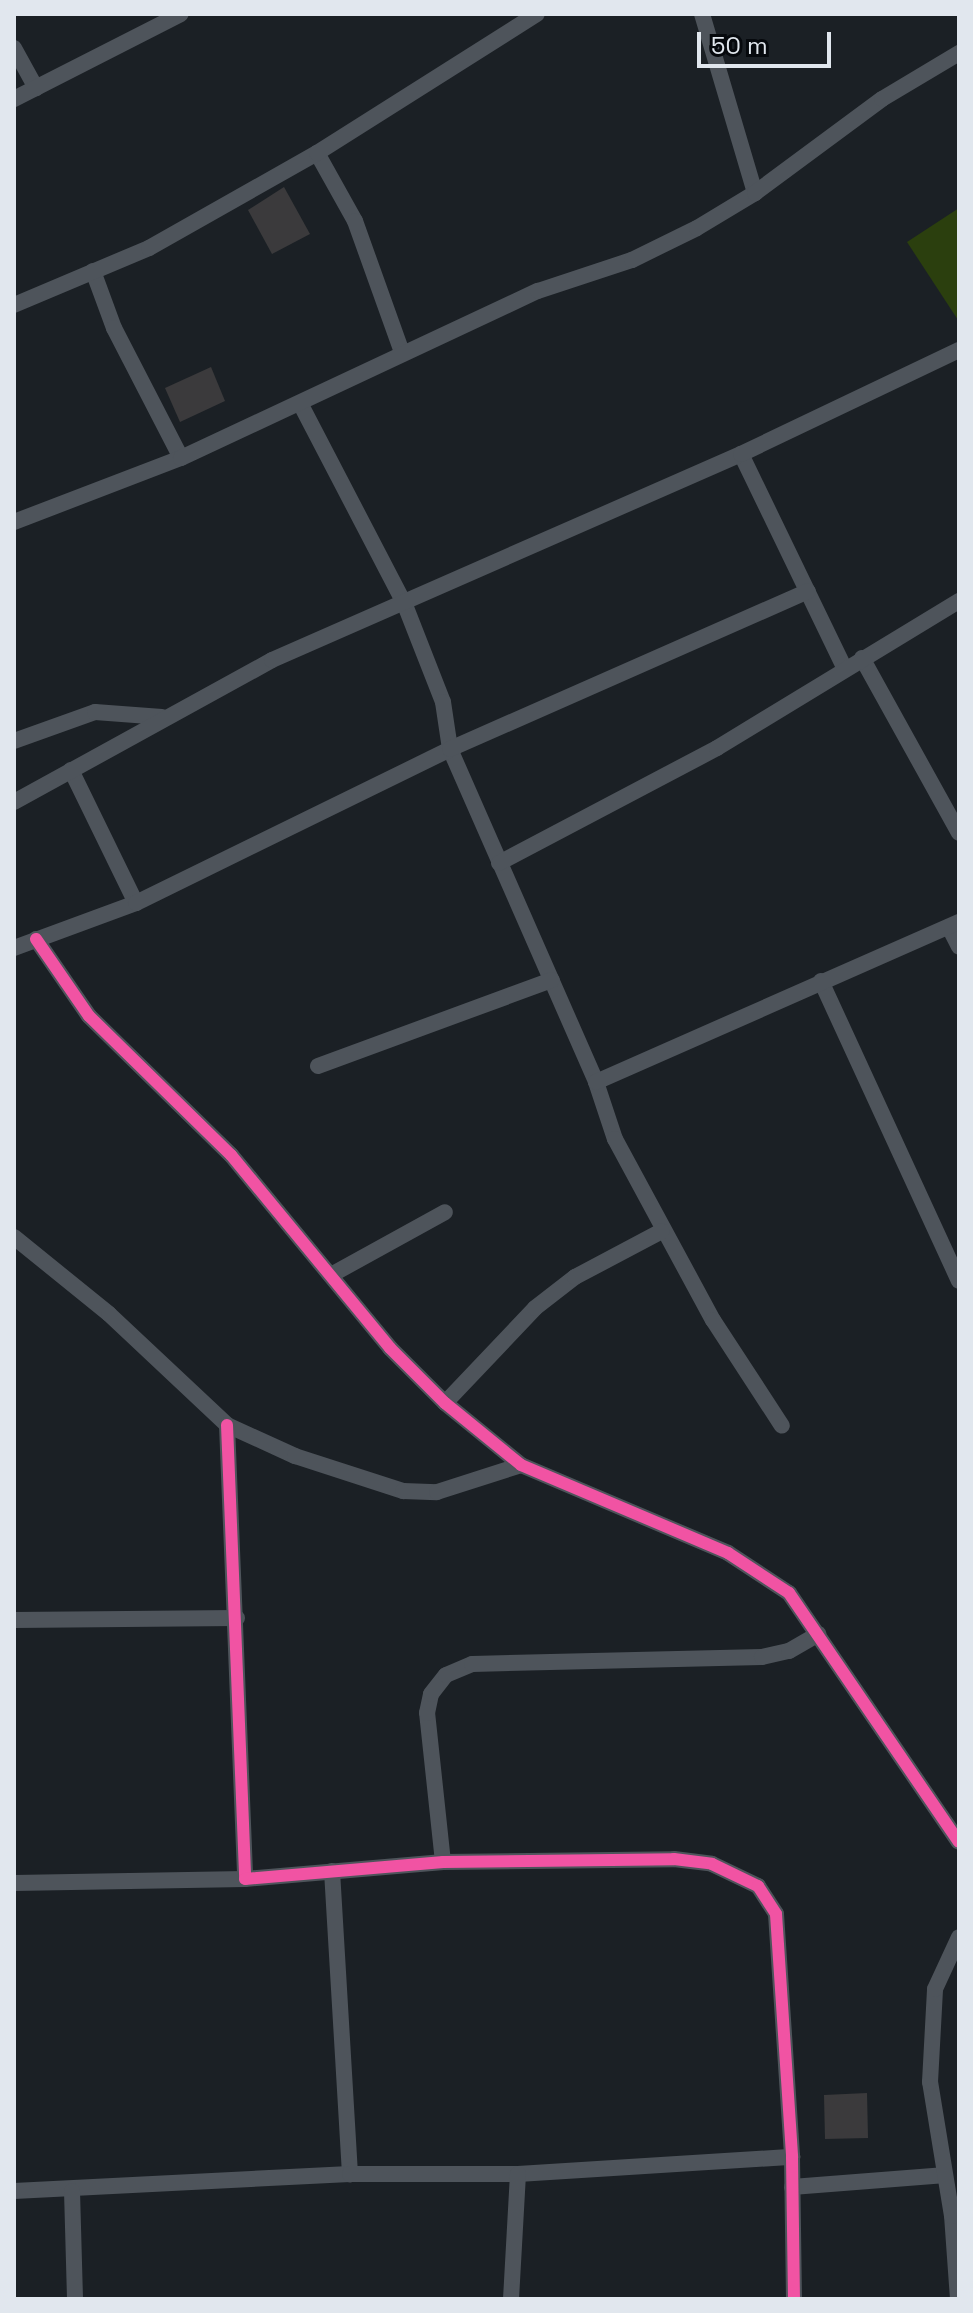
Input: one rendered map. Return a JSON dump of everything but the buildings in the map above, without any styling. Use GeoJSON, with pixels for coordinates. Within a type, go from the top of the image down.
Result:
{"type":"FeatureCollection","features":[{"type":"Feature","properties":{"kind":"street"},"geometry":{"type":"LineString","coordinates":[[14,99],[181,14]]}},
{"type":"Feature","properties":{"kind":"street"},"geometry":{"type":"LineString","coordinates":[[14,305],[149,248],[317,153],[537,14]]}},
{"type":"Feature","properties":{"kind":"street"},"geometry":{"type":"LineString","coordinates":[[702,14],[755,193]]}},
{"type":"Feature","properties":{"kind":"street"},"geometry":{"type":"LineString","coordinates":[[14,48],[36,88]]}},
{"type":"Feature","properties":{"kind":"street"},"geometry":{"type":"LineString","coordinates":[[14,522],[181,458],[301,405],[402,352],[538,291],[632,260],[755,193],[882,99],[959,53]]}},
{"type":"Feature","properties":{"kind":"street"},"geometry":{"type":"LineString","coordinates":[[317,153],[355,221],[402,352]]}},
{"type":"Feature","properties":{"kind":"street"},"geometry":{"type":"LineString","coordinates":[[93,271],[114,328],[181,458]]}},
{"type":"Feature","properties":{"kind":"street"},"geometry":{"type":"LineString","coordinates":[[14,802],[272,660],[405,605],[741,454],[959,350]]}},
{"type":"Feature","properties":{"kind":"street"},"geometry":{"type":"LineString","coordinates":[[301,405],[405,605],[443,702],[450,749],[596,1082],[615,1139],[662,1231],[782,1426]]}},
{"type":"Feature","properties":{"kind":"street"},"geometry":{"type":"LineString","coordinates":[[741,454],[845,669]]}},
{"type":"Feature","properties":{"kind":"street"},"geometry":{"type":"LineString","coordinates":[[14,948],[136,903],[450,749],[808,591]]}},
{"type":"Feature","properties":{"kind":"street"},"geometry":{"type":"LineString","coordinates":[[499,863],[717,748],[959,601]]}},
{"type":"Feature","properties":{"kind":"street"},"geometry":{"type":"LineString","coordinates":[[862,658],[959,833]]}},
{"type":"Feature","properties":{"kind":"street"},"geometry":{"type":"LineString","coordinates":[[14,741],[95,712],[164,718]]}},
{"type":"Feature","properties":{"kind":"street"},"geometry":{"type":"LineString","coordinates":[[71,770],[136,903]]}},
{"type":"Feature","properties":{"kind":"street"},"geometry":{"type":"LineString","coordinates":[[596,1082],[954,924],[959,947]]}},
{"type":"Feature","properties":{"kind":"street"},"geometry":{"type":"LineString","coordinates":[[36,939],[89,1016],[231,1155],[390,1348],[445,1403],[521,1465],[764,1573],[789,1593],[959,1842]]}},
{"type":"Feature","properties":{"kind":"street"},"geometry":{"type":"LineString","coordinates":[[318,1066],[552,980]]}},
{"type":"Feature","properties":{"kind":"street"},"geometry":{"type":"LineString","coordinates":[[821,981],[959,1281]]}},
{"type":"Feature","properties":{"kind":"street"},"geometry":{"type":"LineString","coordinates":[[331,1275],[445,1212]]}},
{"type":"Feature","properties":{"kind":"street"},"geometry":{"type":"LineString","coordinates":[[445,1403],[535,1308],[575,1277],[662,1231]]}},
{"type":"Feature","properties":{"kind":"street"},"geometry":{"type":"LineString","coordinates":[[14,1237],[109,1314],[227,1425],[295,1456],[403,1491],[437,1492],[521,1465]]}},
{"type":"Feature","properties":{"kind":"street"},"geometry":{"type":"LineString","coordinates":[[227,1425],[245,1879]]}},
{"type":"Feature","properties":{"kind":"street"},"geometry":{"type":"LineString","coordinates":[[14,1620],[237,1618]]}},
{"type":"Feature","properties":{"kind":"street"},"geometry":{"type":"LineString","coordinates":[[443,1862],[427,1713],[431,1694],[446,1675],[472,1664],[762,1657],[789,1651],[818,1634]]}},
{"type":"Feature","properties":{"kind":"street"},"geometry":{"type":"LineString","coordinates":[[14,1883],[245,1879],[443,1862],[674,1859],[712,1864],[758,1886],[776,1914],[792,2157],[794,2299]]}},
{"type":"Feature","properties":{"kind":"street"},"geometry":{"type":"LineString","coordinates":[[332,1871],[350,2174]]}},
{"type":"Feature","properties":{"kind":"street"},"geometry":{"type":"LineString","coordinates":[[958,2299],[956,2216],[943,2175],[930,2066],[931,2010],[952,1971],[959,1937]]}},
{"type":"Feature","properties":{"kind":"street"},"geometry":{"type":"LineString","coordinates":[[14,2191],[72,2191],[350,2174],[518,2174],[792,2157]]}},
{"type":"Feature","properties":{"kind":"street"},"geometry":{"type":"LineString","coordinates":[[511,2299],[518,2174]]}},
{"type":"Feature","properties":{"kind":"street"},"geometry":{"type":"LineString","coordinates":[[792,2187],[943,2175]]}},
{"type":"Feature","properties":{"kind":"street"},"geometry":{"type":"LineString","coordinates":[[72,2191],[75,2299]]}},
{"type":"Feature","properties":{"kind":"green space"},"geometry":{"type":"Polygon","coordinates":[[[959,208],[959,320],[958,320],[907,242],[959,208]]]}},
{"type":"Feature","properties":{"kind":"cycle path"},"geometry":{"type":"LineString","coordinates":[[36,939],[89,1016],[231,1155],[390,1348],[445,1403],[521,1465],[728,1553],[789,1593],[959,1842]]}},
{"type":"Feature","properties":{"kind":"cycle path"},"geometry":{"type":"LineString","coordinates":[[227,1425],[245,1879],[443,1862],[674,1859],[712,1864],[758,1886],[776,1914],[792,2157],[794,2299]]}}]}
